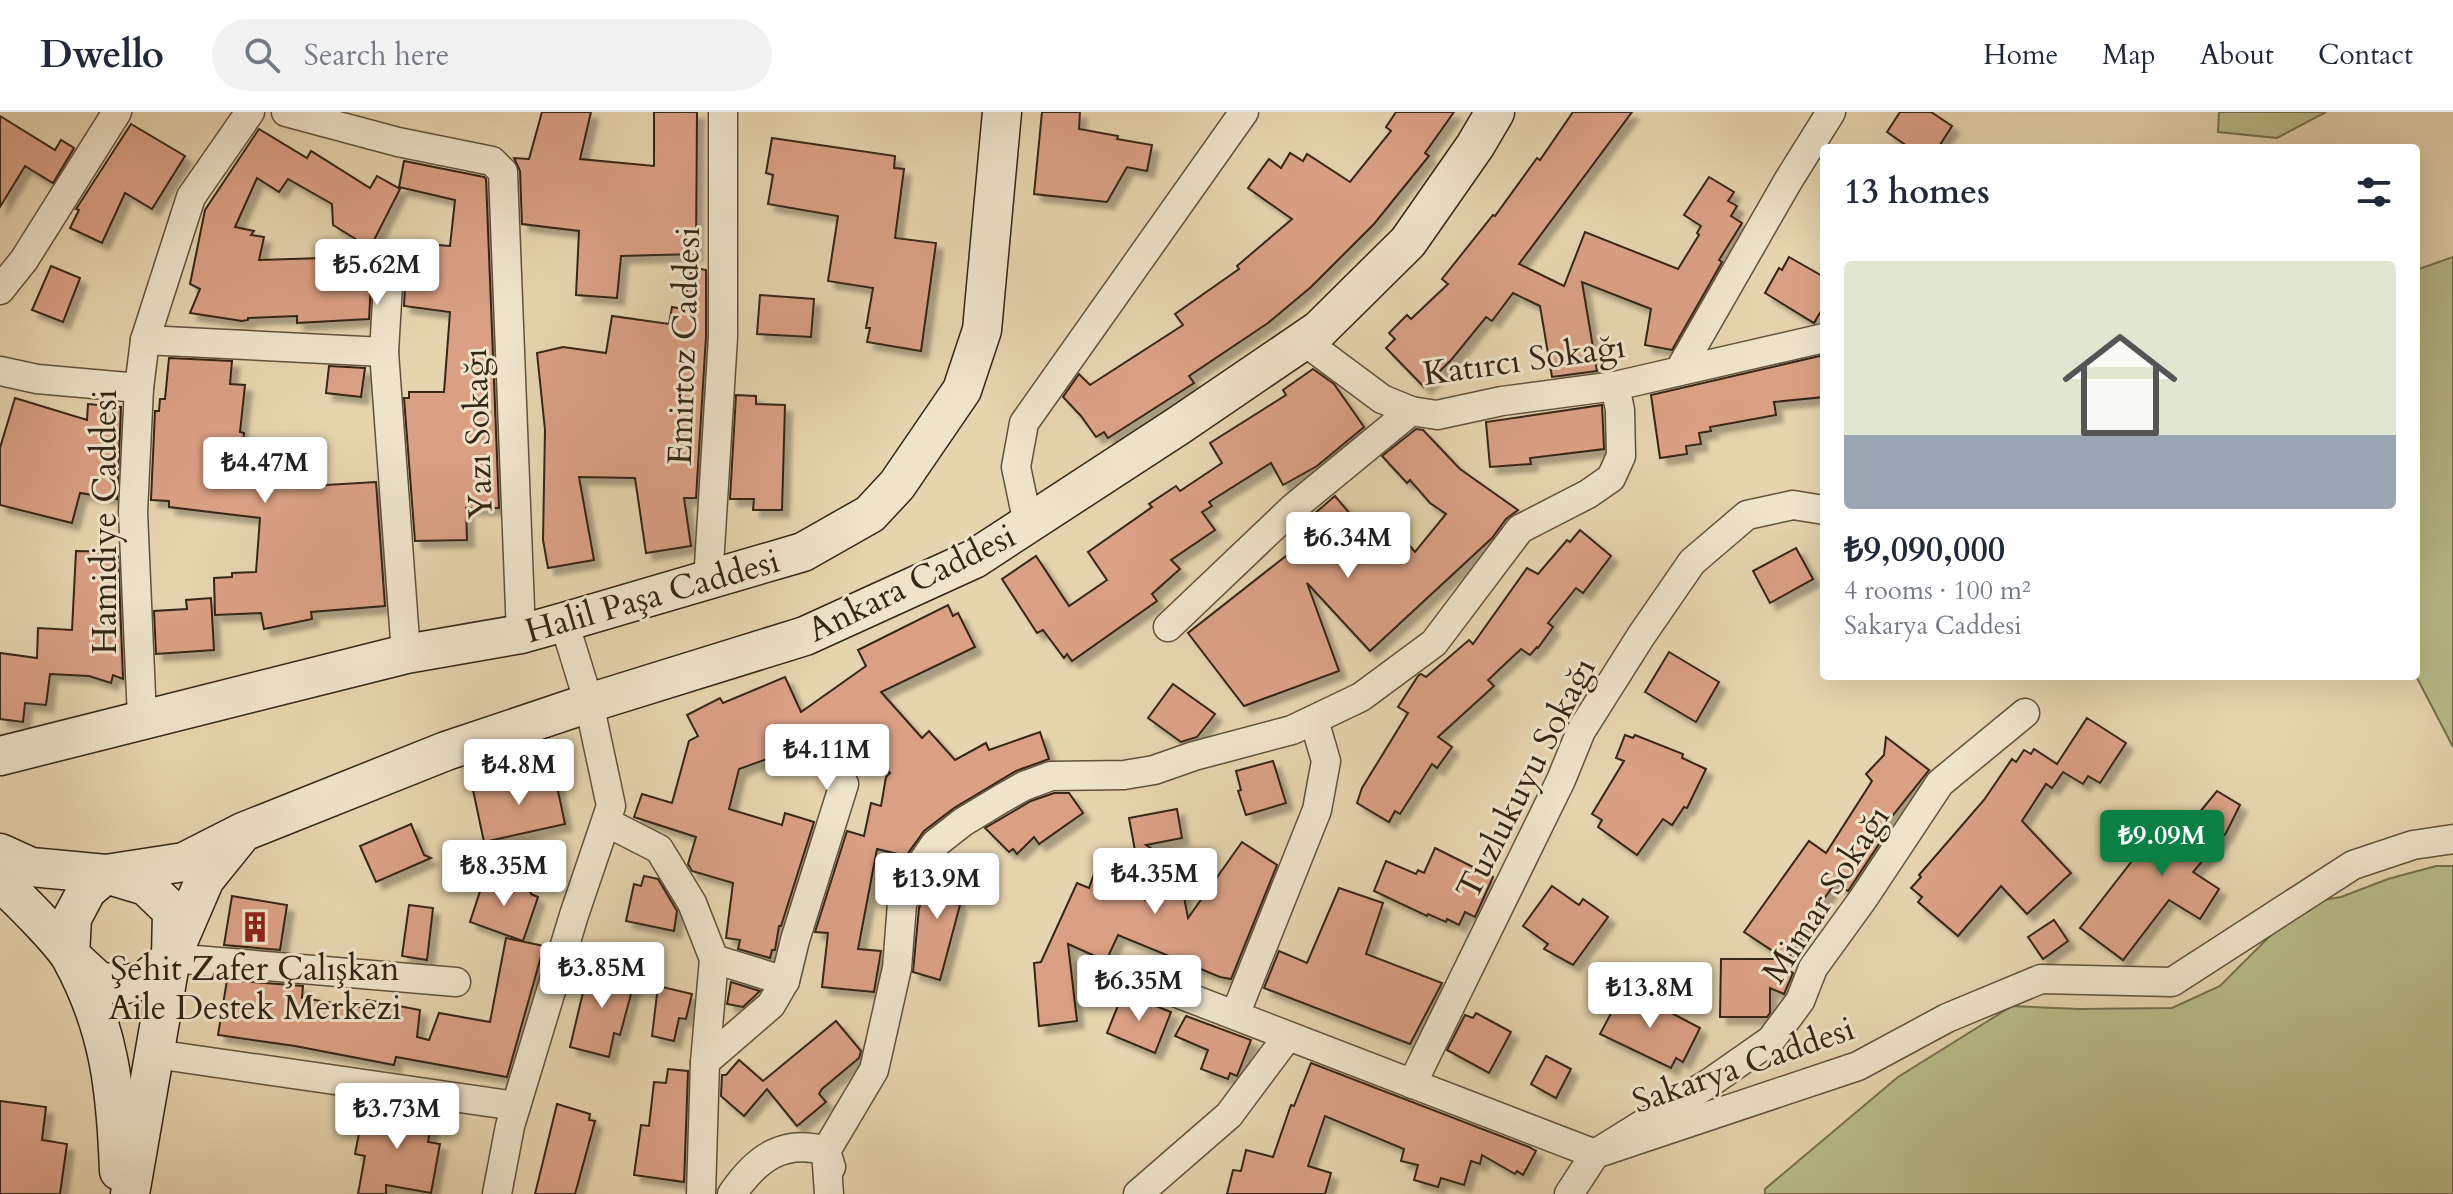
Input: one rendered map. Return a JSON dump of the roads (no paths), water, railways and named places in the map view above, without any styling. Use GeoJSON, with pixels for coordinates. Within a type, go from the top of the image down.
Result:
{"type":"FeatureCollection","features":[{"type":"Feature","properties":{"kind":"street"},"geometry":{"type":"LineString","coordinates":[[0,290],[24,260],[117,112]]}},
{"type":"Feature","properties":{"kind":"street","name":"Hamidiye Caddesi"},"geometry":{"type":"LineString","coordinates":[[142,718],[133,512],[139,388],[145,340],[191,197],[250,112]]}},
{"type":"Feature","properties":{"kind":"street","name":"Yazı Sokağı"},"geometry":{"type":"LineString","coordinates":[[286,112],[398,142],[492,161],[503,172],[521,634]]}},
{"type":"Feature","properties":{"kind":"street","name":"Emirtoz Caddesi"},"geometry":{"type":"LineString","coordinates":[[708,582],[723,337],[723,112]]}},
{"type":"Feature","properties":{"kind":"street","name":"Halil Paşa Caddesi"},"geometry":{"type":"LineString","coordinates":[[0,756],[406,654],[521,634],[708,582],[803,552],[870,514],[897,485],[962,390],[982,330],[1002,112]]}},
{"type":"Feature","properties":{"kind":"street"},"geometry":{"type":"LineString","coordinates":[[1028,524],[1016,467],[1024,423],[1244,112]]}},
{"type":"Feature","properties":{"kind":"street","name":"Ankara Caddesi"},"geometry":{"type":"LineString","coordinates":[[106,874],[184,862],[243,832],[446,751],[805,636],[974,559],[1319,330],[1408,242],[1495,112]]}},
{"type":"Feature","properties":{"kind":"street"},"geometry":{"type":"LineString","coordinates":[[1679,371],[1831,112]]}},
{"type":"Feature","properties":{"kind":"street"},"geometry":{"type":"LineString","coordinates":[[389,268],[384,352],[406,654]]}},
{"type":"Feature","properties":{"kind":"street","name":"Katırcı Sokağı"},"geometry":{"type":"LineString","coordinates":[[1304,341],[1382,399],[1411,411],[1437,415],[1502,401],[1615,386],[1820,339]]}},
{"type":"Feature","properties":{"kind":"street"},"geometry":{"type":"LineString","coordinates":[[145,340],[384,352]]}},
{"type":"Feature","properties":{"kind":"street"},"geometry":{"type":"LineString","coordinates":[[0,371],[37,379],[139,388]]}},
{"type":"Feature","properties":{"kind":"street"},"geometry":{"type":"LineString","coordinates":[[829,1194],[826,1151],[874,1070],[897,968],[902,904],[915,873],[935,844],[963,822],[1013,793],[1051,776],[1124,775],[1154,770],[1292,730],[1361,697],[1434,643],[1520,529],[1588,494],[1611,478],[1621,456],[1620,410],[1615,386]]}},
{"type":"Feature","properties":{"kind":"street"},"geometry":{"type":"LineString","coordinates":[[1168,627],[1293,508],[1411,411]]}},
{"type":"Feature","properties":{"kind":"street","name":"Tuzlukuyu Sokağı"},"geometry":{"type":"LineString","coordinates":[[1412,1084],[1561,780],[1581,731],[1692,562],[1747,515],[1793,505],[1820,509]]}},
{"type":"Feature","properties":{"kind":"street"},"geometry":{"type":"LineString","coordinates":[[497,1194],[516,1106],[611,806],[589,703],[564,622]]}},
{"type":"Feature","properties":{"kind":"street","name":"Mimar Sokağı"},"geometry":{"type":"LineString","coordinates":[[1595,1154],[1711,1082],[1771,1040],[1800,1001],[1813,968],[1940,783],[2025,713]]}},
{"type":"Feature","properties":{"kind":"street"},"geometry":{"type":"LineString","coordinates":[[1235,1015],[1317,810],[1326,761],[1314,720]]}},
{"type":"Feature","properties":{"kind":"street"},"geometry":{"type":"LineString","coordinates":[[705,1062],[771,1005],[785,981],[844,784]]}},
{"type":"Feature","properties":{"kind":"street"},"geometry":{"type":"LineString","coordinates":[[606,822],[659,849],[692,903],[714,959],[705,1062],[701,1194]]}},
{"type":"Feature","properties":{"kind":"street","name":"Ankara Caddesi"},"geometry":{"type":"LineString","coordinates":[[171,958],[205,879],[243,832]]}},
{"type":"Feature","properties":{"kind":"street","name":"Sakarya Caddesi"},"geometry":{"type":"LineString","coordinates":[[1595,1154],[1858,1066],[1947,1018],[2041,979],[2172,982],[2353,865],[2413,845],[2453,839]]}},
{"type":"Feature","properties":{"kind":"street"},"geometry":{"type":"LineString","coordinates":[[0,853],[31,867],[106,874],[146,886],[172,911],[171,958],[130,1194]]}},
{"type":"Feature","properties":{"kind":"street"},"geometry":{"type":"LineString","coordinates":[[106,874],[87,890],[72,918],[70,955],[106,1040],[116,1102],[120,1194]]}},
{"type":"Feature","properties":{"kind":"street"},"geometry":{"type":"LineString","coordinates":[[0,882],[98,981],[122,985],[146,980],[171,958],[456,982]]}},
{"type":"Feature","properties":{"kind":"street"},"geometry":{"type":"LineString","coordinates":[[714,959],[785,981]]}},
{"type":"Feature","properties":{"kind":"street"},"geometry":{"type":"LineString","coordinates":[[1133,976],[1595,1154],[1569,1194]]}},
{"type":"Feature","properties":{"kind":"street"},"geometry":{"type":"LineString","coordinates":[[1138,1194],[1229,1115],[1288,1036]]}},
{"type":"Feature","properties":{"kind":"street"},"geometry":{"type":"LineString","coordinates":[[155,1054],[516,1106]]}},
{"type":"Feature","properties":{"kind":"street"},"geometry":{"type":"LineString","coordinates":[[732,1194],[744,1178],[782,1147],[807,1146],[826,1151]]}},
{"type":"Feature","properties":{"kind":"street"},"geometry":{"type":"LineString","coordinates":[[826,1151],[841,1194]]}},
{"type":"Feature","properties":{"kind":"place","name":"Şehit Zafer Çalışkan Aile Destek Merkezi"},"geometry":{"type":"Point","coordinates":[255,927]}}]}
